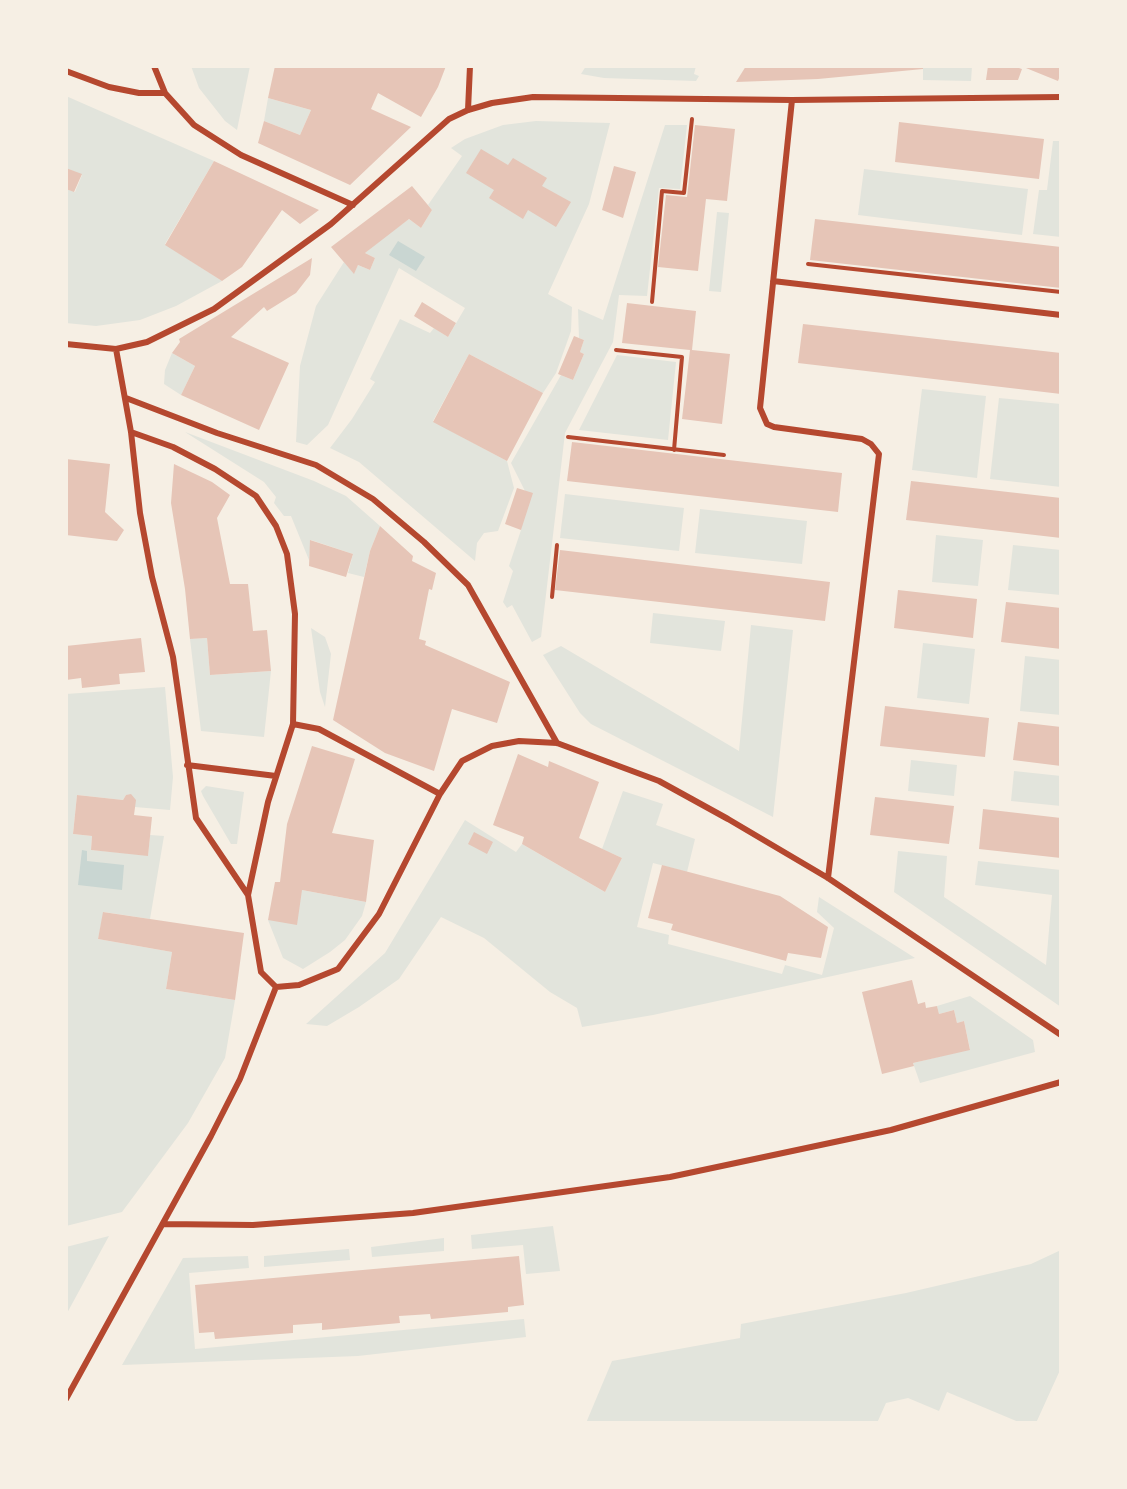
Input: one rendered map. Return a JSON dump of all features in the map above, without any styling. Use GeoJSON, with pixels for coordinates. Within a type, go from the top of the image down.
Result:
{"type":"FeatureCollection","features":[{"type":"Feature","properties":{"kind":"street"},"geometry":{"type":"LineString","coordinates":[[154,66],[165,93],[194,125],[241,155],[353,206]]}},
{"type":"Feature","properties":{"kind":"street"},"geometry":{"type":"LineString","coordinates":[[468,110],[470,66]]}},
{"type":"Feature","properties":{"kind":"street"},"geometry":{"type":"LineString","coordinates":[[66,72],[119,89],[139,93],[165,93]]}},
{"type":"Feature","properties":{"kind":"street"},"geometry":{"type":"LineString","coordinates":[[66,344],[116,349],[147,342],[214,309],[353,206],[433,132],[468,110],[492,102],[533,97],[792,100],[1061,97]]}},
{"type":"Feature","properties":{"kind":"street"},"geometry":{"type":"LineString","coordinates":[[792,100],[760,408],[763,417],[774,427],[862,439],[871,444],[879,454],[828,878]]}},
{"type":"Feature","properties":{"kind":"street"},"geometry":{"type":"LineString","coordinates":[[772,281],[1061,315]]}},
{"type":"Feature","properties":{"kind":"street"},"geometry":{"type":"LineString","coordinates":[[116,349],[131,432],[140,513],[152,577],[173,657],[196,818],[248,895]]}},
{"type":"Feature","properties":{"kind":"street"},"geometry":{"type":"LineString","coordinates":[[126,398],[217,433],[316,465],[373,499],[424,542],[468,585],[557,743]]}},
{"type":"Feature","properties":{"kind":"street"},"geometry":{"type":"LineString","coordinates":[[131,432],[173,447],[256,496],[276,526],[287,554],[296,614],[293,724],[276,777],[248,895],[261,972],[276,987],[299,985],[338,969],[379,914],[440,794],[462,761],[492,746],[519,741],[557,743],[659,782],[828,878],[1061,1035]]}},
{"type":"Feature","properties":{"kind":"street"},"geometry":{"type":"LineString","coordinates":[[293,724],[319,729],[440,794]]}},
{"type":"Feature","properties":{"kind":"street"},"geometry":{"type":"LineString","coordinates":[[187,765],[276,777]]}},
{"type":"Feature","properties":{"kind":"street"},"geometry":{"type":"LineString","coordinates":[[66,1399],[164,1224],[240,1079],[276,987]]}},
{"type":"Feature","properties":{"kind":"street"},"geometry":{"type":"LineString","coordinates":[[164,1224],[254,1225],[413,1213],[670,1178],[891,1130],[1061,1082]]}},
{"type":"Feature","properties":{"kind":"path"},"geometry":{"type":"LineString","coordinates":[[652,302],[662,191],[684,193],[692,119]]}},
{"type":"Feature","properties":{"kind":"path"},"geometry":{"type":"LineString","coordinates":[[808,264],[1061,292]]}},
{"type":"Feature","properties":{"kind":"path"},"geometry":{"type":"LineString","coordinates":[[616,350],[682,357],[674,450]]}},
{"type":"Feature","properties":{"kind":"path"},"geometry":{"type":"LineString","coordinates":[[568,437],[724,455]]}},
{"type":"Feature","properties":{"kind":"path"},"geometry":{"type":"LineString","coordinates":[[552,597],[557,545]]}},
{"type":"Feature","properties":{"kind":"shaded area"},"geometry":{"type":"Polygon","coordinates":[[[191,66],[250,66],[237,130],[225,121],[199,88],[191,66]]]}},
{"type":"Feature","properties":{"kind":"shaded area"},"geometry":{"type":"Polygon","coordinates":[[[586,66],[696,66],[694,74],[699,76],[696,81],[604,78],[581,74],[586,66]]]}},
{"type":"Feature","properties":{"kind":"shaded area"},"geometry":{"type":"Polygon","coordinates":[[[923,66],[972,66],[971,81],[923,80],[923,66]]]}},
{"type":"Feature","properties":{"kind":"shaded area"},"geometry":{"type":"Polygon","coordinates":[[[66,96],[214,161],[165,244],[222,281],[176,306],[140,320],[96,326],[66,323],[66,189],[75,192],[82,175],[66,168],[66,96]]]}},
{"type":"Feature","properties":{"kind":"shaded area"},"geometry":{"type":"Polygon","coordinates":[[[268,98],[311,110],[300,135],[264,121],[268,98]]]}},
{"type":"Feature","properties":{"kind":"shaded area"},"geometry":{"type":"Polygon","coordinates":[[[536,121],[610,123],[589,204],[548,294],[572,307],[571,331],[556,373],[543,393],[469,354],[433,421],[507,461],[514,488],[498,531],[484,533],[477,543],[475,561],[359,462],[330,448],[352,419],[375,382],[370,379],[400,319],[430,333],[434,328],[448,337],[465,308],[399,268],[328,425],[307,445],[296,442],[300,366],[316,306],[344,262],[354,273],[358,265],[370,270],[375,258],[365,253],[383,237],[409,219],[421,228],[432,210],[428,205],[462,156],[451,148],[465,139],[503,125],[536,121]]]}},
{"type":"Feature","properties":{"kind":"shaded area"},"geometry":{"type":"Polygon","coordinates":[[[665,125],[687,125],[680,189],[659,188],[647,296],[619,295],[613,342],[565,433],[541,637],[532,642],[512,605],[507,608],[503,602],[513,571],[509,566],[521,530],[525,491],[511,463],[561,375],[573,380],[584,354],[580,352],[584,340],[579,338],[578,309],[603,320],[665,125]]]}},
{"type":"Feature","properties":{"kind":"shaded area"},"geometry":{"type":"Polygon","coordinates":[[[1053,141],[1061,141],[1061,237],[1033,234],[1039,190],[1047,190],[1053,141]]]}},
{"type":"Feature","properties":{"kind":"shaded area"},"geometry":{"type":"Polygon","coordinates":[[[864,169],[1028,189],[1022,235],[858,215],[864,169]]]}},
{"type":"Feature","properties":{"kind":"shaded area"},"geometry":{"type":"Polygon","coordinates":[[[717,212],[729,213],[721,292],[709,291],[717,212]]]}},
{"type":"Feature","properties":{"kind":"shaded area"},"geometry":{"type":"Polygon","coordinates":[[[398,241],[425,257],[416,271],[389,255],[398,241]]]}},
{"type":"Feature","properties":{"kind":"shaded area"},"geometry":{"type":"Polygon","coordinates":[[[172,353],[195,366],[181,395],[164,384],[165,370],[172,353]]]}},
{"type":"Feature","properties":{"kind":"shaded area"},"geometry":{"type":"Polygon","coordinates":[[[617,355],[676,362],[668,440],[579,430],[617,355]]]}},
{"type":"Feature","properties":{"kind":"shaded area"},"geometry":{"type":"Polygon","coordinates":[[[922,389],[986,396],[977,478],[912,470],[922,389]]]}},
{"type":"Feature","properties":{"kind":"shaded area"},"geometry":{"type":"Polygon","coordinates":[[[999,398],[1061,404],[1061,487],[990,479],[999,398]]]}},
{"type":"Feature","properties":{"kind":"shaded area"},"geometry":{"type":"Polygon","coordinates":[[[185,432],[314,481],[346,496],[380,526],[370,551],[364,577],[348,573],[353,554],[311,540],[309,560],[291,516],[284,516],[274,503],[276,497],[264,482],[185,432]]]}},
{"type":"Feature","properties":{"kind":"shaded area"},"geometry":{"type":"Polygon","coordinates":[[[565,494],[684,508],[679,551],[560,538],[565,494]]]}},
{"type":"Feature","properties":{"kind":"shaded area"},"geometry":{"type":"Polygon","coordinates":[[[700,509],[807,521],[802,564],[695,553],[700,509]]]}},
{"type":"Feature","properties":{"kind":"shaded area"},"geometry":{"type":"Polygon","coordinates":[[[936,535],[983,540],[978,586],[932,582],[936,535]]]}},
{"type":"Feature","properties":{"kind":"shaded area"},"geometry":{"type":"Polygon","coordinates":[[[1013,545],[1061,550],[1061,595],[1008,590],[1013,545]]]}},
{"type":"Feature","properties":{"kind":"shaded area"},"geometry":{"type":"Polygon","coordinates":[[[653,613],[725,621],[721,651],[650,643],[653,613]]]}},
{"type":"Feature","properties":{"kind":"shaded area"},"geometry":{"type":"Polygon","coordinates":[[[751,625],[793,630],[773,817],[591,724],[580,713],[543,655],[561,646],[739,751],[751,625]]]}},
{"type":"Feature","properties":{"kind":"shaded area"},"geometry":{"type":"Polygon","coordinates":[[[311,628],[325,637],[331,654],[325,707],[320,692],[311,628]]]}},
{"type":"Feature","properties":{"kind":"shaded area"},"geometry":{"type":"Polygon","coordinates":[[[207,638],[210,675],[271,671],[264,737],[201,731],[190,639],[207,638]]]}},
{"type":"Feature","properties":{"kind":"shaded area"},"geometry":{"type":"Polygon","coordinates":[[[923,643],[975,649],[969,704],[917,698],[923,643]]]}},
{"type":"Feature","properties":{"kind":"shaded area"},"geometry":{"type":"Polygon","coordinates":[[[1025,656],[1061,660],[1061,715],[1020,711],[1025,656]]]}},
{"type":"Feature","properties":{"kind":"shaded area"},"geometry":{"type":"Polygon","coordinates":[[[165,687],[173,777],[170,810],[135,807],[126,795],[123,800],[77,795],[73,834],[92,836],[91,850],[148,855],[150,835],[164,836],[150,919],[104,912],[98,939],[172,952],[166,989],[235,1000],[225,1058],[188,1123],[122,1212],[66,1226],[66,694],[165,687]]]}},
{"type":"Feature","properties":{"kind":"shaded area"},"geometry":{"type":"Polygon","coordinates":[[[911,760],[957,765],[954,796],[908,791],[911,760]]]}},
{"type":"Feature","properties":{"kind":"shaded area"},"geometry":{"type":"Polygon","coordinates":[[[1014,771],[1061,776],[1061,806],[1011,801],[1014,771]]]}},
{"type":"Feature","properties":{"kind":"shaded area"},"geometry":{"type":"Polygon","coordinates":[[[206,786],[244,792],[237,844],[231,844],[203,796],[201,791],[206,786]]]}},
{"type":"Feature","properties":{"kind":"shaded area"},"geometry":{"type":"Polygon","coordinates":[[[623,791],[663,804],[656,825],[695,839],[687,872],[653,863],[637,927],[669,935],[668,944],[782,974],[785,965],[822,975],[834,928],[817,912],[819,897],[915,958],[653,1015],[582,1027],[577,1008],[550,992],[484,938],[441,917],[399,979],[327,1026],[306,1024],[385,953],[465,820],[516,852],[522,844],[605,892],[622,858],[602,849],[623,791]]]}},
{"type":"Feature","properties":{"kind":"shaded area"},"geometry":{"type":"Polygon","coordinates":[[[82,850],[87,851],[87,861],[124,865],[122,890],[78,885],[82,850]]]}},
{"type":"Feature","properties":{"kind":"shaded area"},"geometry":{"type":"Polygon","coordinates":[[[898,851],[947,856],[944,897],[1046,965],[1052,895],[975,885],[978,861],[1061,870],[1061,1007],[894,892],[898,851]]]}},
{"type":"Feature","properties":{"kind":"shaded area"},"geometry":{"type":"Polygon","coordinates":[[[302,890],[366,902],[362,916],[345,940],[303,969],[283,958],[268,920],[302,890]]]}},
{"type":"Feature","properties":{"kind":"shaded area"},"geometry":{"type":"Polygon","coordinates":[[[970,996],[1033,1040],[1035,1052],[920,1083],[913,1063],[970,1049],[964,1021],[957,1023],[954,1010],[939,1014],[937,1006],[970,996]]]}},
{"type":"Feature","properties":{"kind":"shaded area"},"geometry":{"type":"Polygon","coordinates":[[[553,1226],[560,1271],[526,1274],[523,1245],[472,1249],[471,1235],[553,1226]]]}},
{"type":"Feature","properties":{"kind":"shaded area"},"geometry":{"type":"Polygon","coordinates":[[[109,1236],[66,1315],[66,1247],[109,1236]]]}},
{"type":"Feature","properties":{"kind":"shaded area"},"geometry":{"type":"Polygon","coordinates":[[[444,1238],[444,1251],[372,1257],[371,1247],[444,1238]]]}},
{"type":"Feature","properties":{"kind":"shaded area"},"geometry":{"type":"Polygon","coordinates":[[[349,1249],[350,1260],[264,1267],[264,1256],[349,1249]]]}},
{"type":"Feature","properties":{"kind":"shaded area"},"geometry":{"type":"Polygon","coordinates":[[[1061,1250],[1061,1368],[1036,1423],[1021,1423],[947,1392],[939,1411],[908,1398],[886,1403],[877,1423],[586,1423],[612,1361],[740,1338],[741,1324],[906,1293],[1031,1264],[1061,1250]]]}},
{"type":"Feature","properties":{"kind":"shaded area"},"geometry":{"type":"Polygon","coordinates":[[[248,1256],[249,1268],[189,1273],[195,1349],[524,1319],[526,1337],[358,1356],[122,1365],[183,1258],[248,1256]]]}},
{"type":"Feature","properties":{"kind":"building"},"geometry":{"type":"Polygon","coordinates":[[[275,66],[446,66],[438,87],[421,117],[378,93],[371,109],[411,127],[350,185],[258,143],[264,121],[300,135],[311,110],[268,98],[275,66]]]}},
{"type":"Feature","properties":{"kind":"building"},"geometry":{"type":"Polygon","coordinates":[[[746,66],[923,66],[923,69],[818,79],[736,82],[746,66]]]}},
{"type":"Feature","properties":{"kind":"building"},"geometry":{"type":"Polygon","coordinates":[[[988,66],[1013,66],[1022,69],[1018,80],[986,80],[988,66]]]}},
{"type":"Feature","properties":{"kind":"building"},"geometry":{"type":"Polygon","coordinates":[[[1021,66],[1061,66],[1061,73],[1058,81],[1021,66]]]}},
{"type":"Feature","properties":{"kind":"building"},"geometry":{"type":"Polygon","coordinates":[[[899,122],[1044,139],[1039,179],[895,162],[899,122]]]}},
{"type":"Feature","properties":{"kind":"building"},"geometry":{"type":"Polygon","coordinates":[[[695,125],[735,129],[727,201],[706,199],[698,271],[658,267],[666,195],[687,197],[695,125]]]}},
{"type":"Feature","properties":{"kind":"building"},"geometry":{"type":"Polygon","coordinates":[[[481,149],[508,165],[513,158],[547,178],[542,186],[571,202],[556,227],[528,210],[523,219],[489,198],[494,190],[466,173],[481,149]]]}},
{"type":"Feature","properties":{"kind":"building"},"geometry":{"type":"Polygon","coordinates":[[[214,161],[319,210],[300,224],[282,210],[242,267],[222,281],[165,245],[214,161]]]}},
{"type":"Feature","properties":{"kind":"building"},"geometry":{"type":"Polygon","coordinates":[[[614,166],[636,172],[623,218],[602,210],[614,166]]]}},
{"type":"Feature","properties":{"kind":"building"},"geometry":{"type":"Polygon","coordinates":[[[66,168],[82,174],[74,192],[66,189],[66,168]]]}},
{"type":"Feature","properties":{"kind":"building"},"geometry":{"type":"Polygon","coordinates":[[[412,186],[432,210],[421,228],[409,219],[365,253],[375,258],[370,270],[358,265],[354,274],[331,247],[412,186]]]}},
{"type":"Feature","properties":{"kind":"building"},"geometry":{"type":"Polygon","coordinates":[[[815,219],[1061,247],[1061,288],[810,260],[815,219]]]}},
{"type":"Feature","properties":{"kind":"building"},"geometry":{"type":"Polygon","coordinates":[[[312,258],[310,275],[296,293],[267,311],[264,307],[231,337],[289,363],[259,430],[181,395],[195,366],[172,353],[180,342],[179,339],[312,258]]]}},
{"type":"Feature","properties":{"kind":"building"},"geometry":{"type":"Polygon","coordinates":[[[422,302],[456,323],[448,337],[414,316],[422,302]]]}},
{"type":"Feature","properties":{"kind":"building"},"geometry":{"type":"Polygon","coordinates":[[[627,303],[696,311],[692,350],[730,354],[722,424],[682,419],[690,350],[622,343],[627,303]]]}},
{"type":"Feature","properties":{"kind":"building"},"geometry":{"type":"Polygon","coordinates":[[[803,324],[1061,353],[1061,394],[798,363],[803,324]]]}},
{"type":"Feature","properties":{"kind":"building"},"geometry":{"type":"Polygon","coordinates":[[[574,336],[584,340],[580,352],[584,354],[573,380],[558,374],[574,336]]]}},
{"type":"Feature","properties":{"kind":"building"},"geometry":{"type":"Polygon","coordinates":[[[469,354],[543,393],[507,461],[433,422],[469,354]]]}},
{"type":"Feature","properties":{"kind":"building"},"geometry":{"type":"Polygon","coordinates":[[[572,442],[842,473],[838,512],[567,481],[572,442]]]}},
{"type":"Feature","properties":{"kind":"building"},"geometry":{"type":"Polygon","coordinates":[[[66,459],[110,464],[105,512],[124,530],[117,541],[66,535],[66,459]]]}},
{"type":"Feature","properties":{"kind":"building"},"geometry":{"type":"Polygon","coordinates":[[[174,464],[212,482],[230,495],[217,518],[230,584],[248,584],[253,631],[267,630],[271,671],[210,675],[207,638],[190,639],[185,589],[171,503],[174,464]]]}},
{"type":"Feature","properties":{"kind":"building"},"geometry":{"type":"Polygon","coordinates":[[[911,481],[1061,498],[1061,538],[906,520],[911,481]]]}},
{"type":"Feature","properties":{"kind":"building"},"geometry":{"type":"Polygon","coordinates":[[[517,488],[533,493],[521,530],[505,524],[517,488]]]}},
{"type":"Feature","properties":{"kind":"building"},"geometry":{"type":"Polygon","coordinates":[[[380,526],[413,556],[412,561],[436,573],[432,590],[429,589],[419,639],[426,641],[425,645],[510,682],[497,723],[452,709],[434,771],[385,753],[333,720],[370,551],[380,526]]]}},
{"type":"Feature","properties":{"kind":"building"},"geometry":{"type":"Polygon","coordinates":[[[310,540],[353,554],[346,577],[309,566],[310,540]]]}},
{"type":"Feature","properties":{"kind":"building"},"geometry":{"type":"Polygon","coordinates":[[[560,550],[830,582],[825,621],[555,590],[560,550]]]}},
{"type":"Feature","properties":{"kind":"building"},"geometry":{"type":"Polygon","coordinates":[[[898,590],[977,599],[973,638],[894,628],[898,590]]]}},
{"type":"Feature","properties":{"kind":"building"},"geometry":{"type":"Polygon","coordinates":[[[1006,602],[1061,608],[1061,649],[1001,642],[1006,602]]]}},
{"type":"Feature","properties":{"kind":"building"},"geometry":{"type":"Polygon","coordinates":[[[141,638],[145,672],[119,674],[120,684],[82,688],[81,678],[66,680],[66,646],[141,638]]]}},
{"type":"Feature","properties":{"kind":"building"},"geometry":{"type":"Polygon","coordinates":[[[885,706],[989,718],[985,757],[880,746],[885,706]]]}},
{"type":"Feature","properties":{"kind":"building"},"geometry":{"type":"Polygon","coordinates":[[[1018,722],[1061,727],[1061,766],[1013,760],[1018,722]]]}},
{"type":"Feature","properties":{"kind":"building"},"geometry":{"type":"Polygon","coordinates":[[[312,746],[355,759],[332,833],[374,840],[366,902],[302,890],[297,925],[268,920],[275,882],[280,882],[287,824],[312,746]]]}},
{"type":"Feature","properties":{"kind":"building"},"geometry":{"type":"Polygon","coordinates":[[[518,754],[548,767],[549,761],[599,782],[579,838],[622,858],[605,892],[522,844],[524,837],[493,825],[518,754]]]}},
{"type":"Feature","properties":{"kind":"building"},"geometry":{"type":"Polygon","coordinates":[[[131,794],[136,800],[134,815],[152,817],[148,856],[91,850],[92,836],[73,834],[77,795],[123,800],[126,795],[131,794]]]}},
{"type":"Feature","properties":{"kind":"building"},"geometry":{"type":"Polygon","coordinates":[[[875,797],[954,806],[949,844],[870,835],[875,797]]]}},
{"type":"Feature","properties":{"kind":"building"},"geometry":{"type":"Polygon","coordinates":[[[983,809],[1061,818],[1061,858],[979,849],[983,809]]]}},
{"type":"Feature","properties":{"kind":"building"},"geometry":{"type":"Polygon","coordinates":[[[474,832],[493,842],[487,854],[468,844],[474,832]]]}},
{"type":"Feature","properties":{"kind":"building"},"geometry":{"type":"Polygon","coordinates":[[[662,865],[780,896],[828,927],[821,958],[788,953],[786,961],[671,930],[673,924],[648,918],[662,865]]]}},
{"type":"Feature","properties":{"kind":"building"},"geometry":{"type":"Polygon","coordinates":[[[103,912],[244,933],[235,1000],[166,989],[172,952],[98,939],[103,912]]]}},
{"type":"Feature","properties":{"kind":"building"},"geometry":{"type":"Polygon","coordinates":[[[912,980],[918,1004],[925,1002],[926,1008],[937,1006],[939,1014],[954,1010],[957,1023],[964,1021],[970,1050],[913,1063],[914,1066],[882,1074],[862,992],[912,980]]]}},
{"type":"Feature","properties":{"kind":"building"},"geometry":{"type":"Polygon","coordinates":[[[519,1256],[524,1305],[508,1307],[508,1312],[431,1319],[430,1314],[399,1316],[400,1323],[322,1330],[322,1323],[293,1325],[293,1333],[215,1339],[214,1332],[199,1333],[195,1285],[519,1256]]]}}]}
